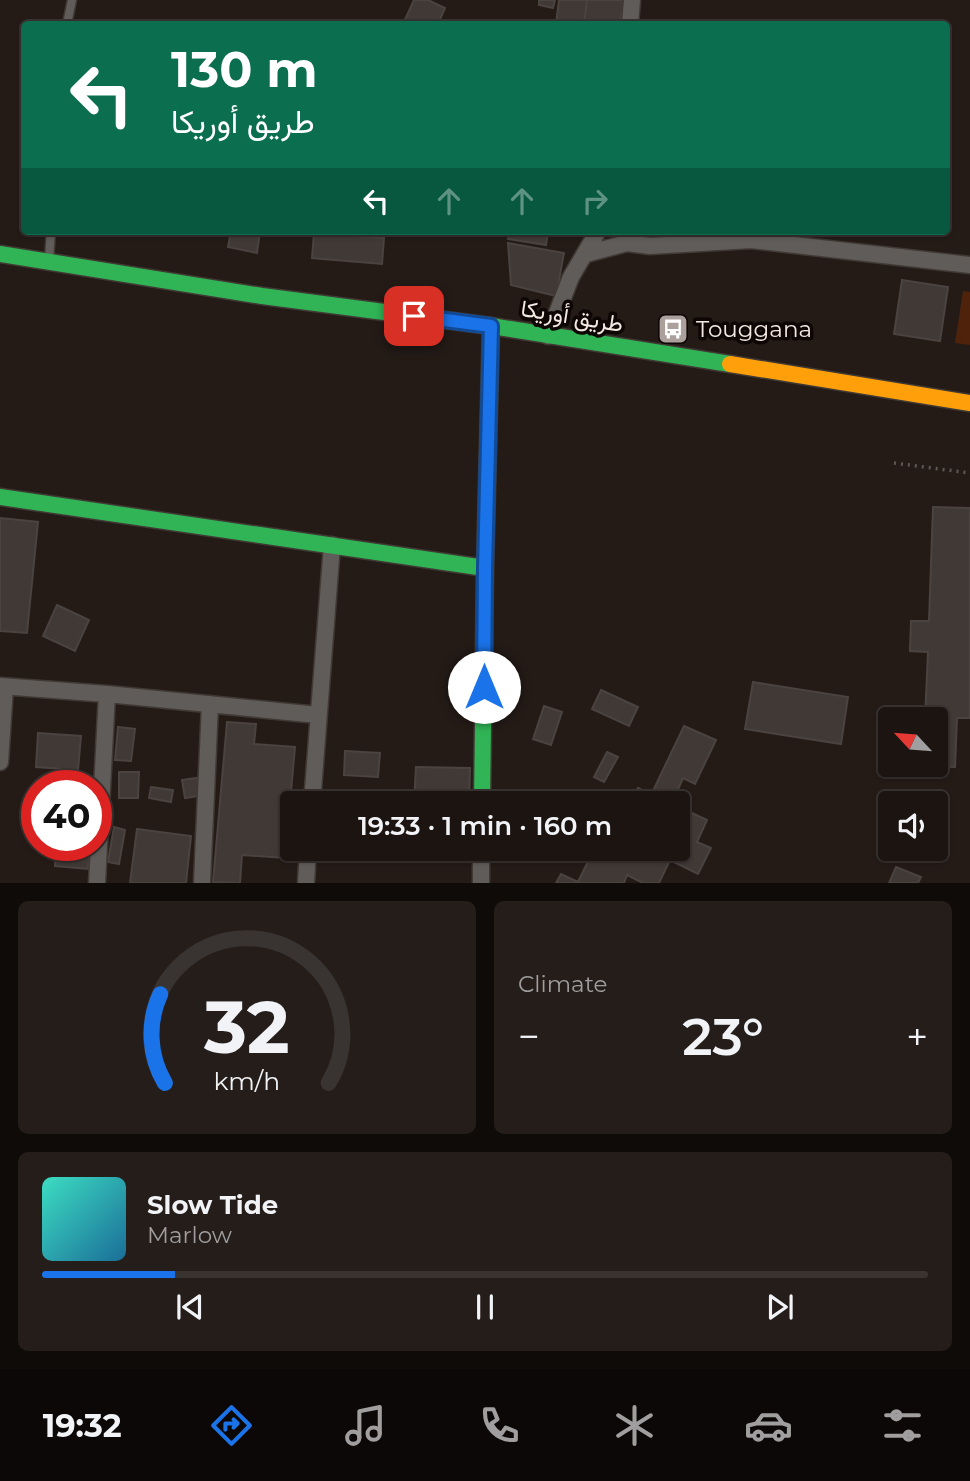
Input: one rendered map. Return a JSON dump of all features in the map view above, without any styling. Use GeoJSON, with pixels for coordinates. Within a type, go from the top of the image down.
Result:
{"type":"FeatureCollection","features":[{"type":"Feature","properties":{"kind":"street"},"geometry":{"type":"LineString","coordinates":[[629,21],[632,0]]}},
{"type":"Feature","properties":{"kind":"street"},"geometry":{"type":"LineString","coordinates":[[548,336],[571,277],[596,235]]}},
{"type":"Feature","properties":{"kind":"street"},"geometry":{"type":"LineString","coordinates":[[586,254],[627,243],[650,246],[751,240],[970,265]]}},
{"type":"Feature","properties":{"kind":"street","name":"طريق أوريكا"},"geometry":{"type":"LineString","coordinates":[[0,254],[249,294],[491,326],[970,403]]}},
{"type":"Feature","properties":{"kind":"street"},"geometry":{"type":"LineString","coordinates":[[482,791],[491,326]]}},
{"type":"Feature","properties":{"kind":"street"},"geometry":{"type":"LineString","coordinates":[[0,497],[485,568]]}},
{"type":"Feature","properties":{"kind":"street"},"geometry":{"type":"LineString","coordinates":[[313,791],[332,545]]}},
{"type":"Feature","properties":{"kind":"street"},"geometry":{"type":"LineString","coordinates":[[0,762],[3,686],[318,715]]}},
{"type":"Feature","properties":{"kind":"street"},"geometry":{"type":"LineString","coordinates":[[97,883],[107,694]]}},
{"type":"Feature","properties":{"kind":"street"},"geometry":{"type":"LineString","coordinates":[[202,883],[210,704]]}},
{"type":"Feature","properties":{"kind":"street"},"geometry":{"type":"LineString","coordinates":[[306,883],[308,861]]}},
{"type":"Feature","properties":{"kind":"street"},"geometry":{"type":"LineString","coordinates":[[481,861],[481,883]]}},
{"type":"Feature","properties":{"kind":"lane"},"geometry":{"type":"LineString","coordinates":[[68,21],[72,0]]}},
{"type":"Feature","properties":{"kind":"lane"},"geometry":{"type":"LineString","coordinates":[[49,262],[51,235]]}},
{"type":"Feature","properties":{"kind":"path"},"geometry":{"type":"LineString","coordinates":[[894,463],[970,473]]}},
{"type":"Feature","properties":{"kind":"shaded area"},"geometry":{"type":"Polygon","coordinates":[[[963,291],[970,292],[970,345],[955,343],[963,291]]]}},
{"type":"Feature","properties":{"kind":"building"},"geometry":{"type":"Polygon","coordinates":[[[414,0],[428,0],[445,8],[439,21],[404,21],[414,0]]]}},
{"type":"Feature","properties":{"kind":"building"},"geometry":{"type":"Polygon","coordinates":[[[539,0],[555,0],[553,8],[539,5],[539,0]]]}},
{"type":"Feature","properties":{"kind":"building"},"geometry":{"type":"Polygon","coordinates":[[[559,0],[587,0],[584,21],[556,21],[559,0]]]}},
{"type":"Feature","properties":{"kind":"building"},"geometry":{"type":"Polygon","coordinates":[[[587,0],[625,0],[620,21],[584,21],[587,0]]]}},
{"type":"Feature","properties":{"kind":"building"},"geometry":{"type":"Polygon","coordinates":[[[230,235],[259,235],[257,253],[228,247],[230,235]]]}},
{"type":"Feature","properties":{"kind":"building"},"geometry":{"type":"Polygon","coordinates":[[[314,235],[384,238],[382,264],[312,258],[314,235]]]}},
{"type":"Feature","properties":{"kind":"building"},"geometry":{"type":"Polygon","coordinates":[[[509,235],[547,235],[546,245],[508,239],[509,235]]]}},
{"type":"Feature","properties":{"kind":"building"},"geometry":{"type":"Polygon","coordinates":[[[508,243],[564,253],[556,296],[511,285],[508,243]]]}},
{"type":"Feature","properties":{"kind":"building"},"geometry":{"type":"Polygon","coordinates":[[[902,280],[948,287],[940,341],[894,334],[902,280]]]}},
{"type":"Feature","properties":{"kind":"building"},"geometry":{"type":"Polygon","coordinates":[[[933,507],[970,508],[970,718],[957,718],[955,767],[948,767],[948,707],[926,707],[928,652],[910,651],[911,621],[929,621],[933,507]]]}},
{"type":"Feature","properties":{"kind":"building"},"geometry":{"type":"Polygon","coordinates":[[[0,518],[38,522],[27,633],[0,631],[0,518]]]}},
{"type":"Feature","properties":{"kind":"building"},"geometry":{"type":"Polygon","coordinates":[[[57,605],[89,620],[75,651],[43,636],[57,605]]]}},
{"type":"Feature","properties":{"kind":"building"},"geometry":{"type":"Polygon","coordinates":[[[753,682],[848,697],[841,744],[745,729],[753,682]]]}},
{"type":"Feature","properties":{"kind":"building"},"geometry":{"type":"Polygon","coordinates":[[[601,690],[638,707],[629,726],[592,709],[601,690]]]}},
{"type":"Feature","properties":{"kind":"building"},"geometry":{"type":"Polygon","coordinates":[[[544,706],[562,712],[551,745],[533,739],[544,706]]]}},
{"type":"Feature","properties":{"kind":"building"},"geometry":{"type":"Polygon","coordinates":[[[227,722],[256,724],[254,744],[295,747],[291,791],[280,791],[280,858],[242,855],[240,883],[213,882],[227,722]]]}},
{"type":"Feature","properties":{"kind":"building"},"geometry":{"type":"Polygon","coordinates":[[[684,726],[716,740],[695,784],[683,778],[677,791],[653,791],[684,726]]]}},
{"type":"Feature","properties":{"kind":"building"},"geometry":{"type":"Polygon","coordinates":[[[118,727],[135,729],[131,761],[115,760],[118,727]]]}},
{"type":"Feature","properties":{"kind":"building"},"geometry":{"type":"Polygon","coordinates":[[[38,733],[81,736],[78,770],[36,767],[38,733]]]}},
{"type":"Feature","properties":{"kind":"building"},"geometry":{"type":"Polygon","coordinates":[[[345,751],[380,753],[378,777],[344,775],[345,751]]]}},
{"type":"Feature","properties":{"kind":"building"},"geometry":{"type":"Polygon","coordinates":[[[607,752],[618,757],[604,782],[594,777],[607,752]]]}},
{"type":"Feature","properties":{"kind":"building"},"geometry":{"type":"Polygon","coordinates":[[[416,767],[470,768],[469,791],[415,791],[416,767]]]}},
{"type":"Feature","properties":{"kind":"building"},"geometry":{"type":"Polygon","coordinates":[[[119,772],[139,772],[138,798],[119,798],[119,772]]]}},
{"type":"Feature","properties":{"kind":"building"},"geometry":{"type":"Polygon","coordinates":[[[203,777],[205,795],[185,798],[182,780],[203,777]]]}},
{"type":"Feature","properties":{"kind":"building"},"geometry":{"type":"Polygon","coordinates":[[[151,787],[173,790],[171,802],[149,798],[151,787]]]}},
{"type":"Feature","properties":{"kind":"building"},"geometry":{"type":"Polygon","coordinates":[[[690,812],[707,820],[697,842],[711,848],[698,874],[672,861],[690,861],[690,812]]]}},
{"type":"Feature","properties":{"kind":"building"},"geometry":{"type":"Polygon","coordinates":[[[114,827],[125,830],[119,864],[108,862],[112,861],[114,827]]]}},
{"type":"Feature","properties":{"kind":"building"},"geometry":{"type":"Polygon","coordinates":[[[137,829],[191,836],[186,883],[130,883],[137,829]]]}},
{"type":"Feature","properties":{"kind":"building"},"geometry":{"type":"Polygon","coordinates":[[[55,861],[89,861],[88,869],[55,866],[55,861]]]}},
{"type":"Feature","properties":{"kind":"building"},"geometry":{"type":"Polygon","coordinates":[[[588,861],[670,861],[659,883],[643,883],[627,875],[624,883],[556,883],[561,874],[578,882],[588,861]]]}},
{"type":"Feature","properties":{"kind":"building"},"geometry":{"type":"Polygon","coordinates":[[[896,867],[921,877],[918,883],[889,883],[896,867]]]}},
{"type":"Feature","properties":{"kind":"traffic: fast"},"geometry":{"type":"LineString","coordinates":[[0,254],[262,296],[491,326],[730,364]]}},
{"type":"Feature","properties":{"kind":"traffic: fast"},"geometry":{"type":"LineString","coordinates":[[482,791],[491,326]]}},
{"type":"Feature","properties":{"kind":"traffic: fast"},"geometry":{"type":"LineString","coordinates":[[0,497],[485,568]]}},
{"type":"Feature","properties":{"kind":"traffic: slow"},"geometry":{"type":"LineString","coordinates":[[730,364],[970,403]]}},
{"type":"Feature","properties":{"kind":"place","name":"Touggana"},"geometry":{"type":"Point","coordinates":[673,329]}},
{"type":"Feature","properties":{"kind":"route"},"geometry":{"type":"LineString","coordinates":[[414,316],[491,326],[484,687]]}}]}
